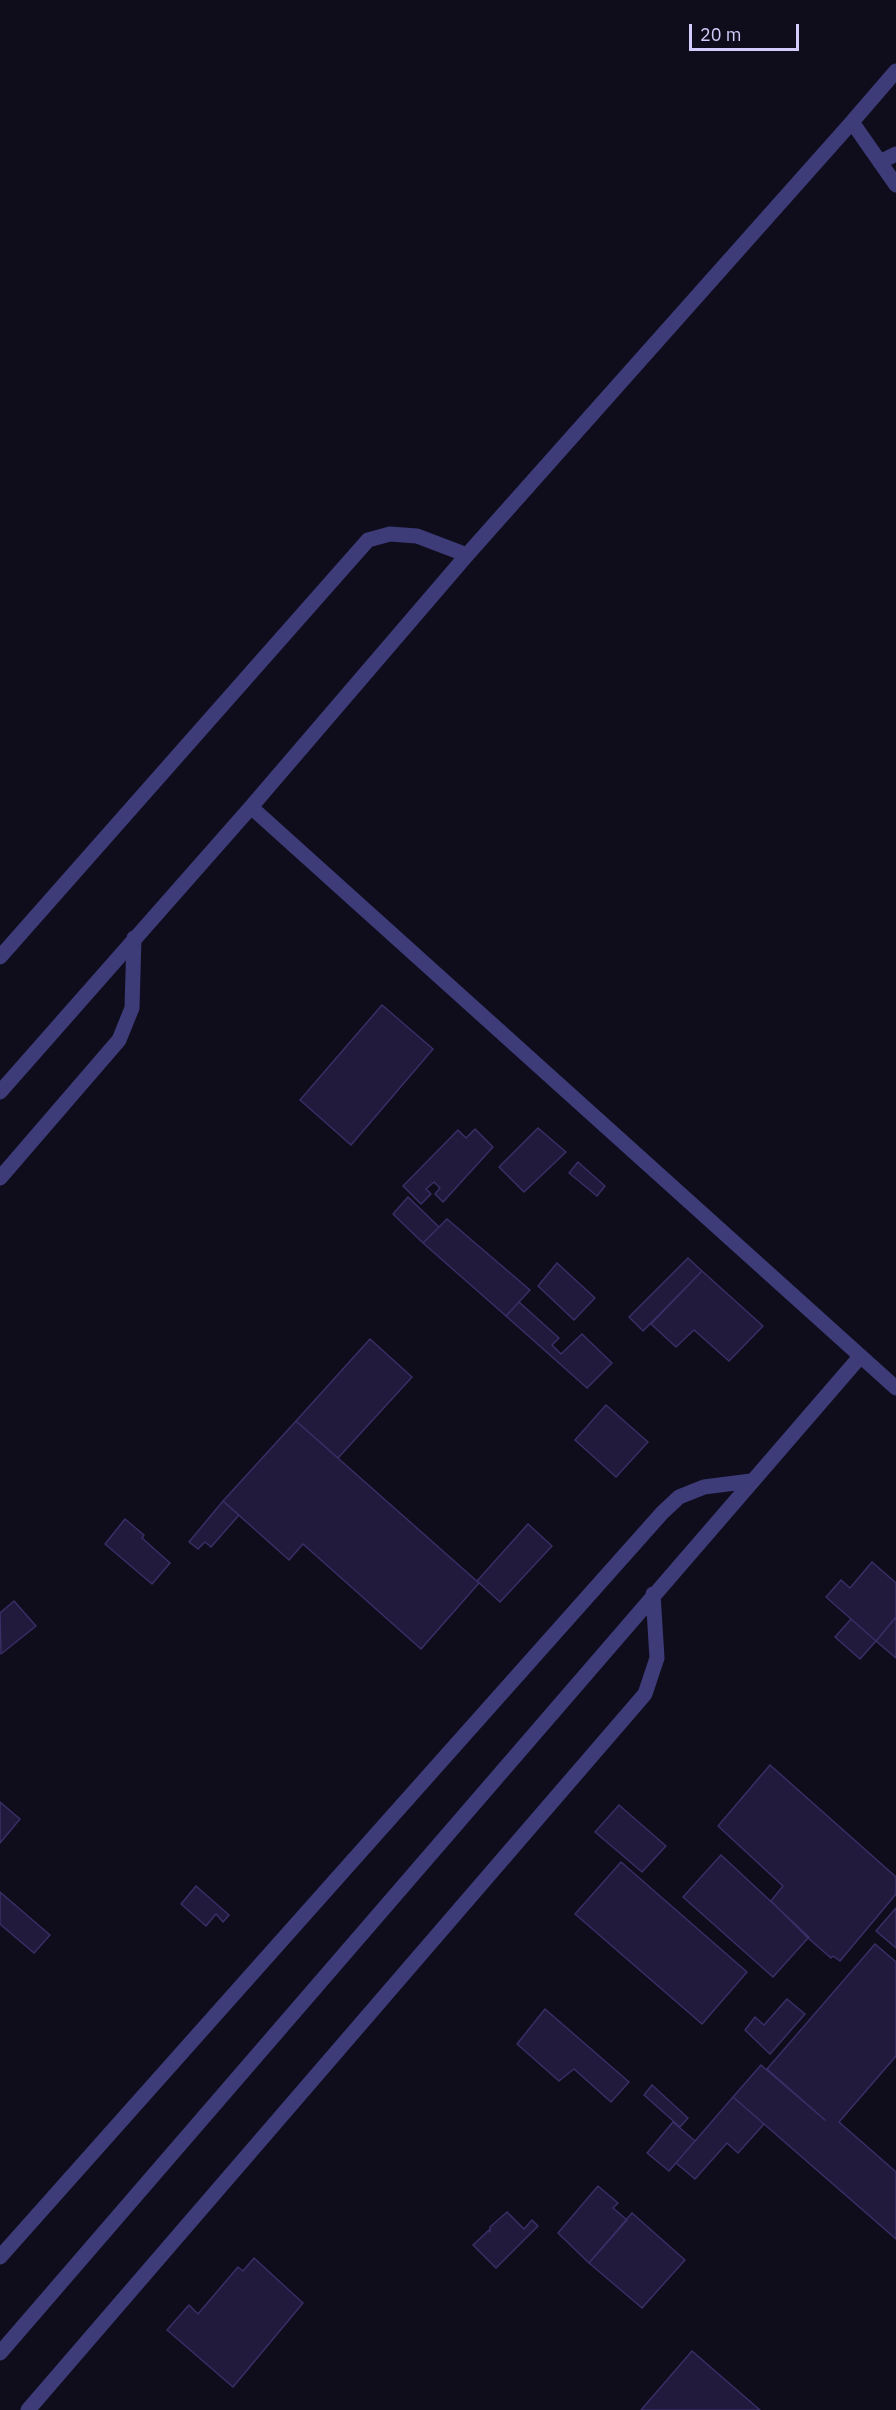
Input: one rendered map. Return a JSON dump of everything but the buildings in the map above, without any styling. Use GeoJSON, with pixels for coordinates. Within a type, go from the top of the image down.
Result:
{"type":"FeatureCollection","features":[{"type":"Feature","properties":{"kind":"street"},"geometry":{"type":"LineString","coordinates":[[0,1092],[251,807],[467,555],[896,71]]}},
{"type":"Feature","properties":{"kind":"street"},"geometry":{"type":"LineString","coordinates":[[852,122],[896,185]]}},
{"type":"Feature","properties":{"kind":"street"},"geometry":{"type":"LineString","coordinates":[[880,162],[896,154]]}},
{"type":"Feature","properties":{"kind":"street"},"geometry":{"type":"LineString","coordinates":[[0,957],[368,540],[390,534],[417,536],[467,555]]}},
{"type":"Feature","properties":{"kind":"street"},"geometry":{"type":"LineString","coordinates":[[251,807],[860,1358],[896,1388]]}},
{"type":"Feature","properties":{"kind":"street"},"geometry":{"type":"LineString","coordinates":[[0,1178],[119,1040],[132,1008],[134,938]]}},
{"type":"Feature","properties":{"kind":"street"},"geometry":{"type":"LineString","coordinates":[[0,2353],[653,1594],[860,1358]]}},
{"type":"Feature","properties":{"kind":"street"},"geometry":{"type":"LineString","coordinates":[[0,2257],[662,1512],[679,1497],[704,1487],[751,1481]]}},
{"type":"Feature","properties":{"kind":"street"},"geometry":{"type":"LineString","coordinates":[[28,2410],[645,1694],[657,1658],[653,1594]]}}]}
